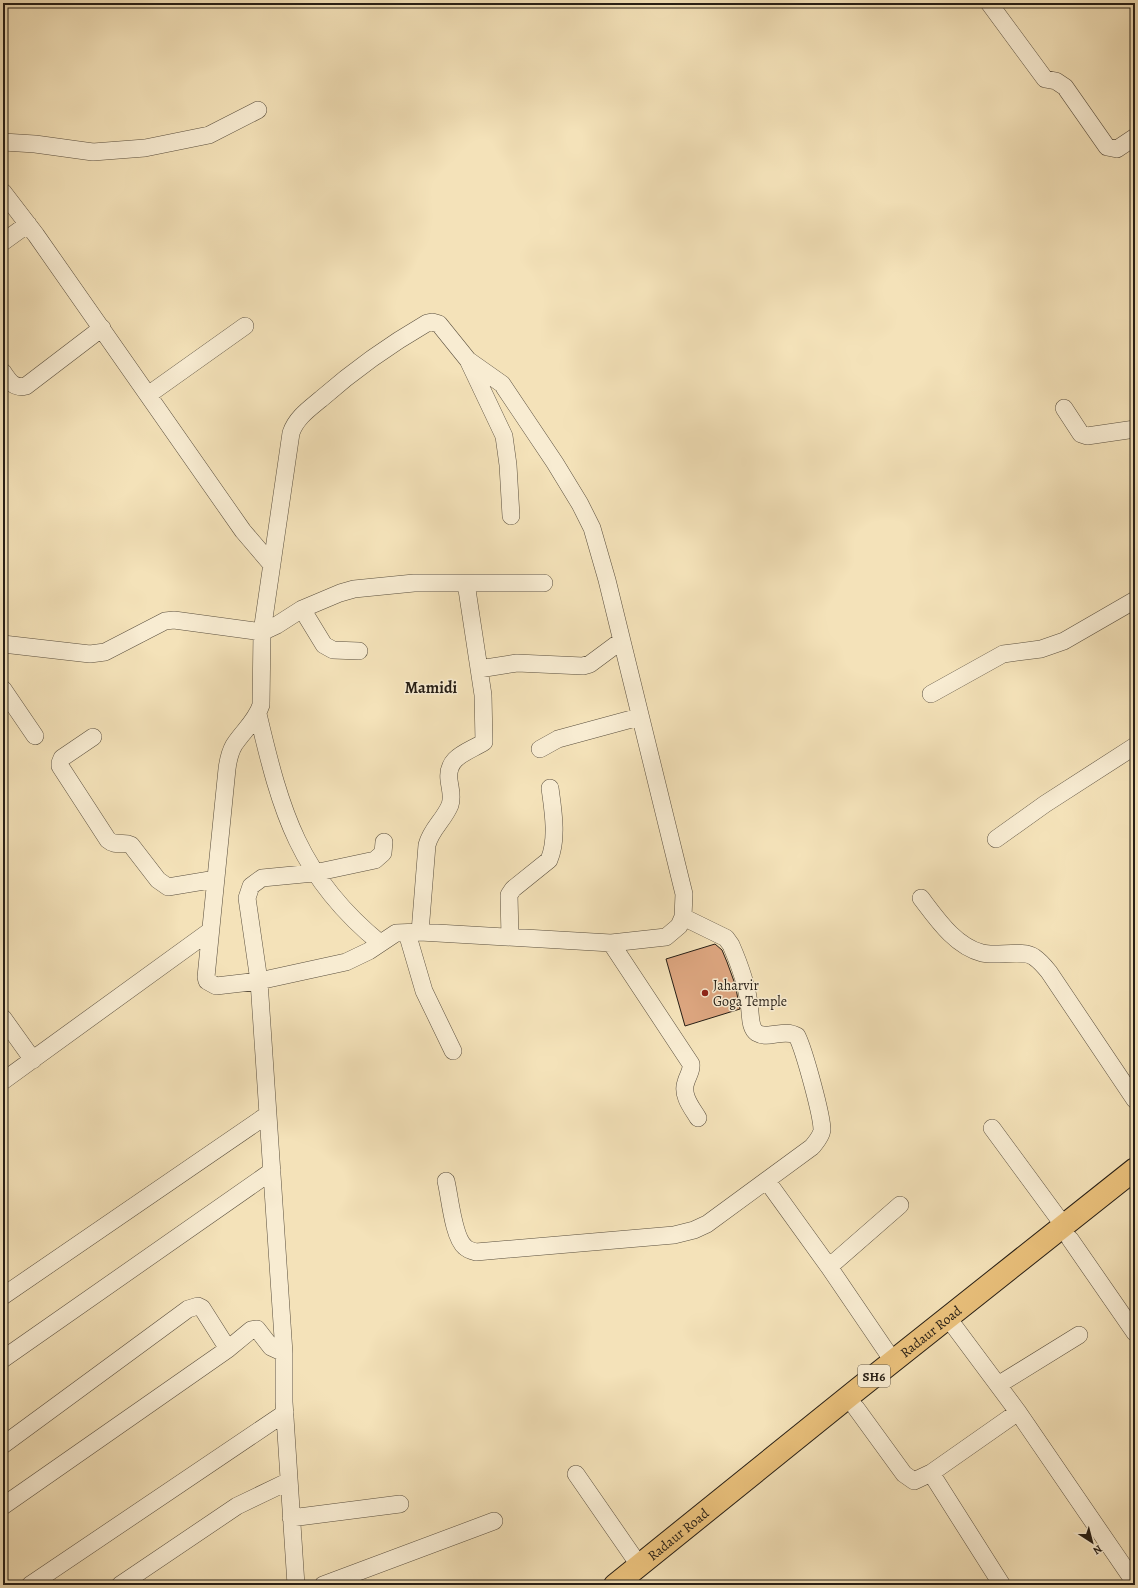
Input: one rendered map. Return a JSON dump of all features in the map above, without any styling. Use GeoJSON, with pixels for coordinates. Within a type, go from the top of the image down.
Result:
{"type":"FeatureCollection","features":[{"type":"Feature","properties":{"kind":"main road","name":"Radaur Road"},"geometry":{"type":"LineString","coordinates":[[615,1585],[638,1575],[856,1408],[1067,1232],[1135,1169]]}},
{"type":"Feature","properties":{"kind":"main road","name":"Radaur Road"},"geometry":{"type":"LineString","coordinates":[[638,1575],[893,1361],[1067,1232],[1135,1186]]}},
{"type":"Feature","properties":{"kind":"street"},"geometry":{"type":"LineString","coordinates":[[989,3],[1045,79],[1056,81],[1065,87],[1107,147],[1117,148],[1135,137]]}},
{"type":"Feature","properties":{"kind":"street"},"geometry":{"type":"LineString","coordinates":[[3,142],[35,144],[93,152],[145,148],[208,135],[258,110]]}},
{"type":"Feature","properties":{"kind":"street"},"geometry":{"type":"LineString","coordinates":[[3,192],[28,224],[102,328],[243,531],[272,565]]}},
{"type":"Feature","properties":{"kind":"street"},"geometry":{"type":"LineString","coordinates":[[3,242],[28,224]]}},
{"type":"Feature","properties":{"kind":"street"},"geometry":{"type":"LineString","coordinates":[[380,943],[364,930],[333,898],[314,874],[299,848],[274,780],[258,714],[262,690],[262,632],[291,433],[297,420],[340,382],[377,353],[427,323],[432,322],[443,328],[468,360],[504,436],[508,465],[511,516]]}},
{"type":"Feature","properties":{"kind":"street"},"geometry":{"type":"LineString","coordinates":[[148,394],[245,326]]}},
{"type":"Feature","properties":{"kind":"street"},"geometry":{"type":"LineString","coordinates":[[3,372],[14,386],[19,388],[26,386],[102,328]]}},
{"type":"Feature","properties":{"kind":"street"},"geometry":{"type":"LineString","coordinates":[[258,714],[230,752],[227,769],[210,931],[207,981],[216,986],[259,981],[346,962],[369,951],[396,934],[413,932],[611,943],[666,937],[679,926],[683,916],[684,894],[639,717],[607,580],[592,528],[580,504],[555,463],[502,384],[468,360]]}},
{"type":"Feature","properties":{"kind":"street"},"geometry":{"type":"LineString","coordinates":[[1064,408],[1081,434],[1087,436],[1135,429]]}},
{"type":"Feature","properties":{"kind":"street"},"geometry":{"type":"LineString","coordinates":[[3,644],[90,654],[105,652],[165,621],[174,620],[262,632],[277,625],[302,609],[340,593],[354,589],[414,583],[544,583]]}},
{"type":"Feature","properties":{"kind":"street"},"geometry":{"type":"LineString","coordinates":[[453,1051],[424,991],[413,932],[430,834],[450,805],[452,796],[449,776],[452,767],[457,757],[464,751],[484,742],[483,695],[466,583]]}},
{"type":"Feature","properties":{"kind":"street"},"geometry":{"type":"LineString","coordinates":[[931,694],[1003,654],[1041,649],[1058,644],[1135,600]]}},
{"type":"Feature","properties":{"kind":"street"},"geometry":{"type":"LineString","coordinates":[[302,609],[324,645],[329,649],[359,650]]}},
{"type":"Feature","properties":{"kind":"street"},"geometry":{"type":"LineString","coordinates":[[479,669],[517,663],[582,666],[590,664],[621,641]]}},
{"type":"Feature","properties":{"kind":"street"},"geometry":{"type":"LineString","coordinates":[[3,689],[36,736]]}},
{"type":"Feature","properties":{"kind":"street"},"geometry":{"type":"LineString","coordinates":[[540,750],[558,739],[639,717]]}},
{"type":"Feature","properties":{"kind":"street"},"geometry":{"type":"LineString","coordinates":[[93,737],[62,758],[60,766],[108,840],[116,845],[127,843],[131,845],[158,880],[168,888],[216,879]]}},
{"type":"Feature","properties":{"kind":"street"},"geometry":{"type":"LineString","coordinates":[[996,839],[1045,804],[1135,746]]}},
{"type":"Feature","properties":{"kind":"street"},"geometry":{"type":"LineString","coordinates":[[510,937],[509,895],[513,889],[549,860],[552,854],[553,812],[550,788]]}},
{"type":"Feature","properties":{"kind":"street"},"geometry":{"type":"LineString","coordinates":[[296,1585],[285,1412],[284,1352],[259,981],[247,898],[251,886],[262,878],[314,874],[375,860],[383,852],[384,842]]}},
{"type":"Feature","properties":{"kind":"street"},"geometry":{"type":"LineString","coordinates":[[921,898],[943,927],[974,950],[994,955],[1026,954],[1033,956],[1039,961],[1049,972],[1135,1100]]}},
{"type":"Feature","properties":{"kind":"street"},"geometry":{"type":"LineString","coordinates":[[446,1181],[457,1233],[465,1248],[476,1252],[674,1235],[707,1224],[767,1182],[812,1146],[822,1132],[814,1090],[799,1041],[792,1033],[765,1035],[755,1032],[752,1027],[749,1002],[731,944],[726,938],[683,916]]}},
{"type":"Feature","properties":{"kind":"street"},"geometry":{"type":"LineString","coordinates":[[3,1081],[210,931]]}},
{"type":"Feature","properties":{"kind":"street"},"geometry":{"type":"LineString","coordinates":[[611,943],[691,1064],[692,1069],[685,1084],[685,1090],[686,1097],[698,1118]]}},
{"type":"Feature","properties":{"kind":"street"},"geometry":{"type":"LineString","coordinates":[[3,1018],[33,1060]]}},
{"type":"Feature","properties":{"kind":"street"},"geometry":{"type":"LineString","coordinates":[[3,1296],[267,1115]]}},
{"type":"Feature","properties":{"kind":"street"},"geometry":{"type":"LineString","coordinates":[[992,1128],[1067,1232],[1135,1332]]}},
{"type":"Feature","properties":{"kind":"street"},"geometry":{"type":"LineString","coordinates":[[3,1359],[272,1171]]}},
{"type":"Feature","properties":{"kind":"street"},"geometry":{"type":"LineString","coordinates":[[767,1182],[829,1267],[893,1361]]}},
{"type":"Feature","properties":{"kind":"street"},"geometry":{"type":"LineString","coordinates":[[829,1267],[900,1205]]}},
{"type":"Feature","properties":{"kind":"street"},"geometry":{"type":"LineString","coordinates":[[3,1445],[188,1309],[198,1306],[202,1308],[228,1349]]}},
{"type":"Feature","properties":{"kind":"street"},"geometry":{"type":"LineString","coordinates":[[954,1326],[1018,1412],[1135,1583]]}},
{"type":"Feature","properties":{"kind":"street"},"geometry":{"type":"LineString","coordinates":[[3,1506],[228,1349],[251,1330],[257,1329],[271,1347],[284,1352]]}},
{"type":"Feature","properties":{"kind":"street"},"geometry":{"type":"LineString","coordinates":[[998,1385],[1079,1335]]}},
{"type":"Feature","properties":{"kind":"street"},"geometry":{"type":"LineString","coordinates":[[856,1408],[910,1480],[918,1480],[930,1473],[1018,1412]]}},
{"type":"Feature","properties":{"kind":"street"},"geometry":{"type":"LineString","coordinates":[[30,1585],[285,1412]]}},
{"type":"Feature","properties":{"kind":"street"},"geometry":{"type":"LineString","coordinates":[[930,1473],[1002,1585]]}},
{"type":"Feature","properties":{"kind":"street"},"geometry":{"type":"LineString","coordinates":[[576,1474],[638,1575]]}},
{"type":"Feature","properties":{"kind":"street"},"geometry":{"type":"LineString","coordinates":[[120,1585],[237,1506],[289,1481]]}},
{"type":"Feature","properties":{"kind":"street"},"geometry":{"type":"LineString","coordinates":[[291,1518],[400,1504]]}},
{"type":"Feature","properties":{"kind":"street"},"geometry":{"type":"LineString","coordinates":[[323,1585],[494,1521]]}},
{"type":"Feature","properties":{"kind":"building"},"geometry":{"type":"Polygon","coordinates":[[[715,944],[722,950],[727,962],[735,984],[740,1009],[685,1026],[666,959],[715,944]]]}},
{"type":"Feature","properties":{"kind":"place","name":"Jaharvir Goga Temple"},"geometry":{"type":"Point","coordinates":[705,993]}},
{"type":"Feature","properties":{"kind":"district","name":"Mamidi"},"geometry":{"type":"Point","coordinates":[431,688]}}]}
